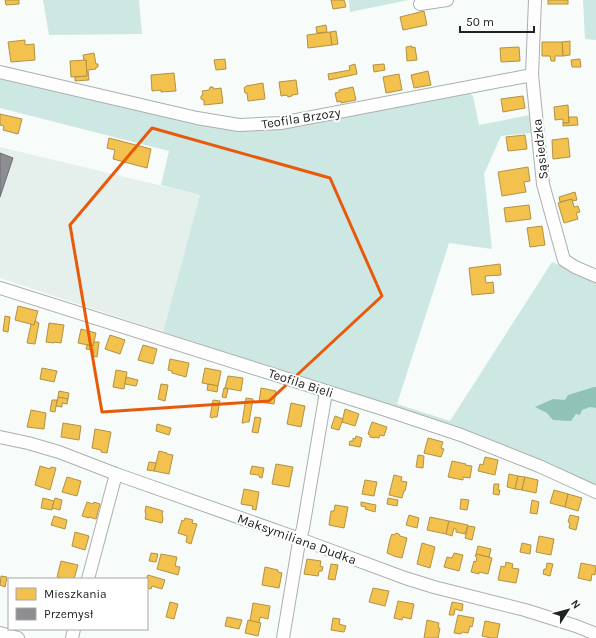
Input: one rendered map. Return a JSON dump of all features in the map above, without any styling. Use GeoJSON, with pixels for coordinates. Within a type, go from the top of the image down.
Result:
{"type":"FeatureCollection","features":[{"type":"Feature","properties":{"kind":"street"},"geometry":{"type":"LineString","coordinates":[[420,4],[447,0]]}},
{"type":"Feature","properties":{"kind":"street","name":"Sąsiedzka"},"geometry":{"type":"LineString","coordinates":[[535,0],[532,75],[543,184],[564,260],[596,276]]}},
{"type":"Feature","properties":{"kind":"street","name":"Teofila Brzozy"},"geometry":{"type":"LineString","coordinates":[[0,72],[197,118],[239,125],[280,123],[532,75]]}},
{"type":"Feature","properties":{"kind":"street","name":"Teofila Bieli"},"geometry":{"type":"LineString","coordinates":[[0,288],[462,435],[539,466],[596,492]]}},
{"type":"Feature","properties":{"kind":"street"},"geometry":{"type":"LineString","coordinates":[[283,638],[326,392]]}},
{"type":"Feature","properties":{"kind":"street","name":"Maksymiliana Dudka"},"geometry":{"type":"LineString","coordinates":[[0,437],[59,452],[405,578],[434,587],[525,610],[596,634]]}},
{"type":"Feature","properties":{"kind":"street"},"geometry":{"type":"LineString","coordinates":[[88,578],[116,474]]}},
{"type":"Feature","properties":{"kind":"street"},"geometry":{"type":"LineString","coordinates":[[0,634],[18,638]]}},
{"type":"Feature","properties":{"kind":"highlighted area"},"geometry":{"type":"Polygon","coordinates":[[[152,128],[330,178],[382,296],[269,401],[102,412],[70,225],[152,128]]]}},
{"type":"Feature","properties":{"kind":"shaded area"},"geometry":{"type":"Polygon","coordinates":[[[43,0],[139,0],[142,34],[49,35],[43,0]]]}},
{"type":"Feature","properties":{"kind":"shaded area"},"geometry":{"type":"Polygon","coordinates":[[[349,0],[409,0],[350,12],[349,0]]]}},
{"type":"Feature","properties":{"kind":"shaded area"},"geometry":{"type":"Polygon","coordinates":[[[583,0],[596,0],[596,40],[585,39],[583,0]]]}},
{"type":"Feature","properties":{"kind":"shaded area"},"geometry":{"type":"Polygon","coordinates":[[[0,76],[234,130],[468,92],[473,96],[479,125],[530,115],[531,133],[501,136],[484,174],[492,249],[449,243],[397,404],[450,421],[552,262],[596,278],[596,489],[455,427],[163,332],[200,195],[161,185],[169,151],[0,108],[0,76]]]}},
{"type":"Feature","properties":{"kind":"shaded area"},"geometry":{"type":"Polygon","coordinates":[[[0,147],[200,195],[163,332],[0,278],[0,147]]]}},
{"type":"Feature","properties":{"kind":"shaded area"},"geometry":{"type":"Polygon","coordinates":[[[596,387],[596,408],[590,407],[582,410],[580,415],[576,414],[571,421],[553,420],[547,413],[535,407],[553,399],[565,400],[568,395],[596,387]]]}},
{"type":"Feature","properties":{"kind":"building: Mieszkania"},"geometry":{"type":"Polygon","coordinates":[[[5,0],[19,0],[19,4],[6,5],[5,0]]]}},
{"type":"Feature","properties":{"kind":"building: Mieszkania"},"geometry":{"type":"Polygon","coordinates":[[[331,0],[344,0],[346,7],[333,9],[331,0]]]}},
{"type":"Feature","properties":{"kind":"building: Mieszkania"},"geometry":{"type":"Polygon","coordinates":[[[548,0],[568,0],[568,4],[548,4],[548,0]]]}},
{"type":"Feature","properties":{"kind":"building: Mieszkania"},"geometry":{"type":"Polygon","coordinates":[[[424,11],[427,25],[403,30],[400,17],[424,11]]]}},
{"type":"Feature","properties":{"kind":"building: Mieszkania"},"geometry":{"type":"Polygon","coordinates":[[[326,25],[327,32],[317,33],[316,27],[326,25]]]}},
{"type":"Feature","properties":{"kind":"building: Mieszkania"},"geometry":{"type":"Polygon","coordinates":[[[336,31],[338,44],[332,45],[330,32],[336,31]]]}},
{"type":"Feature","properties":{"kind":"building: Mieszkania"},"geometry":{"type":"Polygon","coordinates":[[[330,32],[332,45],[308,48],[307,35],[330,32]]]}},
{"type":"Feature","properties":{"kind":"building: Mieszkania"},"geometry":{"type":"Polygon","coordinates":[[[25,40],[25,45],[34,44],[35,60],[11,62],[8,42],[25,40]]]}},
{"type":"Feature","properties":{"kind":"building: Mieszkania"},"geometry":{"type":"Polygon","coordinates":[[[570,41],[570,55],[563,56],[562,42],[570,41]]]}},
{"type":"Feature","properties":{"kind":"building: Mieszkania"},"geometry":{"type":"Polygon","coordinates":[[[542,42],[562,42],[563,56],[555,56],[555,61],[551,61],[550,56],[542,56],[542,42]]]}},
{"type":"Feature","properties":{"kind":"building: Mieszkania"},"geometry":{"type":"Polygon","coordinates":[[[412,46],[412,48],[415,47],[417,60],[407,61],[406,47],[412,46]]]}},
{"type":"Feature","properties":{"kind":"building: Mieszkania"},"geometry":{"type":"Polygon","coordinates":[[[519,47],[520,61],[501,62],[500,48],[519,47]]]}},
{"type":"Feature","properties":{"kind":"building: Mieszkania"},"geometry":{"type":"Polygon","coordinates":[[[94,53],[98,67],[96,67],[96,69],[88,70],[89,80],[75,81],[75,77],[87,76],[86,60],[84,60],[83,55],[94,53]]]}},
{"type":"Feature","properties":{"kind":"building: Mieszkania"},"geometry":{"type":"Polygon","coordinates":[[[225,59],[226,69],[216,70],[214,60],[225,59]]]}},
{"type":"Feature","properties":{"kind":"building: Mieszkania"},"geometry":{"type":"Polygon","coordinates":[[[580,59],[581,67],[572,67],[571,60],[580,59]]]}},
{"type":"Feature","properties":{"kind":"building: Mieszkania"},"geometry":{"type":"Polygon","coordinates":[[[86,60],[87,76],[71,77],[70,61],[86,60]]]}},
{"type":"Feature","properties":{"kind":"building: Mieszkania"},"geometry":{"type":"Polygon","coordinates":[[[355,64],[357,74],[329,80],[328,74],[350,70],[349,66],[355,64]]]}},
{"type":"Feature","properties":{"kind":"building: Mieszkania"},"geometry":{"type":"Polygon","coordinates":[[[384,64],[385,70],[374,72],[373,65],[384,64]]]}},
{"type":"Feature","properties":{"kind":"building: Mieszkania"},"geometry":{"type":"Polygon","coordinates":[[[428,71],[431,85],[414,88],[411,75],[428,71]]]}},
{"type":"Feature","properties":{"kind":"building: Mieszkania"},"geometry":{"type":"Polygon","coordinates":[[[174,73],[176,91],[152,91],[151,75],[174,73]]]}},
{"type":"Feature","properties":{"kind":"building: Mieszkania"},"geometry":{"type":"Polygon","coordinates":[[[399,74],[402,90],[386,93],[383,77],[399,74]]]}},
{"type":"Feature","properties":{"kind":"building: Mieszkania"},"geometry":{"type":"Polygon","coordinates":[[[296,80],[298,94],[288,97],[287,95],[281,96],[279,82],[296,80]]]}},
{"type":"Feature","properties":{"kind":"building: Mieszkania"},"geometry":{"type":"Polygon","coordinates":[[[263,83],[265,99],[248,101],[247,93],[245,93],[244,88],[246,86],[263,83]]]}},
{"type":"Feature","properties":{"kind":"building: Mieszkania"},"geometry":{"type":"Polygon","coordinates":[[[210,87],[213,87],[214,89],[221,88],[223,103],[204,105],[204,100],[201,99],[201,96],[203,95],[202,91],[209,90],[210,87]]]}},
{"type":"Feature","properties":{"kind":"building: Mieszkania"},"geometry":{"type":"Polygon","coordinates":[[[353,87],[356,100],[341,103],[341,101],[337,102],[335,93],[339,92],[339,90],[353,87]]]}},
{"type":"Feature","properties":{"kind":"building: Mieszkania"},"geometry":{"type":"Polygon","coordinates":[[[523,96],[525,108],[503,112],[501,99],[523,96]]]}},
{"type":"Feature","properties":{"kind":"building: Mieszkania"},"geometry":{"type":"Polygon","coordinates":[[[568,105],[569,123],[563,123],[563,119],[555,120],[554,107],[568,105]]]}},
{"type":"Feature","properties":{"kind":"building: Mieszkania"},"geometry":{"type":"Polygon","coordinates":[[[0,114],[22,119],[18,134],[3,130],[4,126],[0,125],[0,114]]]}},
{"type":"Feature","properties":{"kind":"building: Mieszkania"},"geometry":{"type":"Polygon","coordinates":[[[569,117],[577,117],[578,125],[563,126],[563,123],[569,123],[569,117]]]}},
{"type":"Feature","properties":{"kind":"building: Mieszkania"},"geometry":{"type":"Polygon","coordinates":[[[525,135],[527,149],[508,151],[506,137],[525,135]]]}},
{"type":"Feature","properties":{"kind":"building: Mieszkania"},"geometry":{"type":"Polygon","coordinates":[[[109,138],[151,149],[147,168],[113,159],[115,150],[107,148],[109,138]]]}},
{"type":"Feature","properties":{"kind":"building: Mieszkania"},"geometry":{"type":"Polygon","coordinates":[[[568,138],[570,157],[553,159],[552,140],[568,138]]]}},
{"type":"Feature","properties":{"kind":"building: Mieszkania"},"geometry":{"type":"Polygon","coordinates":[[[528,167],[530,181],[524,182],[526,192],[502,196],[498,172],[528,167]]]}},
{"type":"Feature","properties":{"kind":"building: Mieszkania"},"geometry":{"type":"Polygon","coordinates":[[[575,192],[577,200],[572,201],[572,199],[560,202],[559,197],[575,192]]]}},
{"type":"Feature","properties":{"kind":"building: Mieszkania"},"geometry":{"type":"Polygon","coordinates":[[[572,199],[574,207],[578,206],[580,212],[576,213],[578,219],[564,223],[558,203],[572,199]]]}},
{"type":"Feature","properties":{"kind":"building: Mieszkania"},"geometry":{"type":"Polygon","coordinates":[[[529,205],[531,219],[506,222],[504,208],[529,205]]]}},
{"type":"Feature","properties":{"kind":"building: Mieszkania"},"geometry":{"type":"Polygon","coordinates":[[[542,226],[545,245],[530,247],[527,228],[542,226]]]}},
{"type":"Feature","properties":{"kind":"building: Mieszkania"},"geometry":{"type":"Polygon","coordinates":[[[500,264],[501,275],[485,276],[486,283],[493,282],[494,293],[472,295],[469,268],[500,264]]]}},
{"type":"Feature","properties":{"kind":"building: Mieszkania"},"geometry":{"type":"Polygon","coordinates":[[[18,306],[38,311],[34,325],[15,320],[18,306]]]}},
{"type":"Feature","properties":{"kind":"building: Mieszkania"},"geometry":{"type":"Polygon","coordinates":[[[5,316],[10,317],[8,332],[3,331],[5,316]]]}},
{"type":"Feature","properties":{"kind":"building: Mieszkania"},"geometry":{"type":"Polygon","coordinates":[[[35,321],[39,323],[35,344],[27,343],[31,324],[34,325],[35,321]]]}},
{"type":"Feature","properties":{"kind":"building: Mieszkania"},"geometry":{"type":"Polygon","coordinates":[[[49,323],[64,325],[61,343],[46,342],[49,323]]]}},
{"type":"Feature","properties":{"kind":"building: Mieszkania"},"geometry":{"type":"Polygon","coordinates":[[[81,329],[96,333],[93,346],[78,343],[81,329]]]}},
{"type":"Feature","properties":{"kind":"building: Mieszkania"},"geometry":{"type":"Polygon","coordinates":[[[110,335],[125,340],[120,354],[105,349],[110,335]]]}},
{"type":"Feature","properties":{"kind":"building: Mieszkania"},"geometry":{"type":"Polygon","coordinates":[[[94,342],[99,342],[97,357],[93,356],[94,350],[86,349],[87,345],[93,346],[94,342]]]}},
{"type":"Feature","properties":{"kind":"building: Mieszkania"},"geometry":{"type":"Polygon","coordinates":[[[143,345],[157,349],[153,364],[138,360],[143,345]]]}},
{"type":"Feature","properties":{"kind":"building: Mieszkania"},"geometry":{"type":"Polygon","coordinates":[[[170,359],[189,363],[186,377],[172,373],[172,371],[168,370],[170,359]]]}},
{"type":"Feature","properties":{"kind":"building: Mieszkania"},"geometry":{"type":"Polygon","coordinates":[[[42,368],[57,371],[54,382],[40,379],[42,368]]]}},
{"type":"Feature","properties":{"kind":"building: Mieszkania"},"geometry":{"type":"Polygon","coordinates":[[[205,368],[221,371],[218,386],[202,383],[205,368]]]}},
{"type":"Feature","properties":{"kind":"building: Mieszkania"},"geometry":{"type":"Polygon","coordinates":[[[116,370],[127,372],[124,389],[113,387],[116,370]]]}},
{"type":"Feature","properties":{"kind":"building: Mieszkania"},"geometry":{"type":"Polygon","coordinates":[[[228,376],[243,378],[241,391],[225,388],[228,376]]]}},
{"type":"Feature","properties":{"kind":"building: Mieszkania"},"geometry":{"type":"Polygon","coordinates":[[[126,377],[138,380],[136,386],[125,384],[126,377]]]}},
{"type":"Feature","properties":{"kind":"building: Mieszkania"},"geometry":{"type":"Polygon","coordinates":[[[161,384],[168,385],[165,401],[158,399],[161,384]]]}},
{"type":"Feature","properties":{"kind":"building: Mieszkania"},"geometry":{"type":"Polygon","coordinates":[[[208,384],[218,386],[217,392],[207,390],[208,384]]]}},
{"type":"Feature","properties":{"kind":"building: Mieszkania"},"geometry":{"type":"Polygon","coordinates":[[[224,388],[228,389],[226,398],[222,397],[224,388]]]}},
{"type":"Feature","properties":{"kind":"building: Mieszkania"},"geometry":{"type":"Polygon","coordinates":[[[261,388],[276,391],[274,404],[259,402],[261,388]]]}},
{"type":"Feature","properties":{"kind":"building: Mieszkania"},"geometry":{"type":"Polygon","coordinates":[[[59,391],[69,393],[68,399],[58,397],[59,391]]]}},
{"type":"Feature","properties":{"kind":"building: Mieszkania"},"geometry":{"type":"Polygon","coordinates":[[[58,397],[68,399],[67,404],[62,403],[62,407],[56,406],[58,397]]]}},
{"type":"Feature","properties":{"kind":"building: Mieszkania"},"geometry":{"type":"Polygon","coordinates":[[[246,398],[253,399],[249,422],[242,423],[246,398]]]}},
{"type":"Feature","properties":{"kind":"building: Mieszkania"},"geometry":{"type":"Polygon","coordinates":[[[52,400],[57,400],[55,412],[50,411],[52,400]]]}},
{"type":"Feature","properties":{"kind":"building: Mieszkania"},"geometry":{"type":"Polygon","coordinates":[[[213,400],[220,401],[217,417],[213,418],[210,417],[213,400]]]}},
{"type":"Feature","properties":{"kind":"building: Mieszkania"},"geometry":{"type":"Polygon","coordinates":[[[291,403],[305,406],[301,427],[287,424],[291,403]]]}},
{"type":"Feature","properties":{"kind":"building: Mieszkania"},"geometry":{"type":"Polygon","coordinates":[[[345,409],[359,414],[355,426],[342,422],[345,409]]]}},
{"type":"Feature","properties":{"kind":"building: Mieszkania"},"geometry":{"type":"Polygon","coordinates":[[[31,410],[46,413],[44,429],[27,427],[31,410]]]}},
{"type":"Feature","properties":{"kind":"building: Mieszkania"},"geometry":{"type":"Polygon","coordinates":[[[335,416],[343,419],[339,430],[331,428],[335,416]]]}},
{"type":"Feature","properties":{"kind":"building: Mieszkania"},"geometry":{"type":"Polygon","coordinates":[[[255,417],[261,418],[258,433],[252,432],[255,417]]]}},
{"type":"Feature","properties":{"kind":"building: Mieszkania"},"geometry":{"type":"Polygon","coordinates":[[[372,422],[387,427],[384,436],[380,435],[379,438],[370,437],[368,434],[372,422]]]}},
{"type":"Feature","properties":{"kind":"building: Mieszkania"},"geometry":{"type":"Polygon","coordinates":[[[63,423],[81,426],[79,440],[61,437],[63,423]]]}},
{"type":"Feature","properties":{"kind":"building: Mieszkania"},"geometry":{"type":"Polygon","coordinates":[[[157,424],[171,428],[169,435],[156,431],[157,424]]]}},
{"type":"Feature","properties":{"kind":"building: Mieszkania"},"geometry":{"type":"Polygon","coordinates":[[[95,429],[111,432],[107,453],[92,448],[95,429]]]}},
{"type":"Feature","properties":{"kind":"building: Mieszkania"},"geometry":{"type":"Polygon","coordinates":[[[356,436],[362,438],[360,447],[349,445],[350,441],[353,441],[353,438],[355,439],[356,436]]]}},
{"type":"Feature","properties":{"kind":"building: Mieszkania"},"geometry":{"type":"Polygon","coordinates":[[[428,438],[443,442],[441,448],[444,449],[441,457],[424,453],[428,438]]]}},
{"type":"Feature","properties":{"kind":"building: Mieszkania"},"geometry":{"type":"Polygon","coordinates":[[[159,451],[173,455],[169,474],[154,471],[159,451]]]}},
{"type":"Feature","properties":{"kind":"building: Mieszkania"},"geometry":{"type":"Polygon","coordinates":[[[418,455],[424,456],[423,468],[416,467],[418,455]]]}},
{"type":"Feature","properties":{"kind":"building: Mieszkania"},"geometry":{"type":"Polygon","coordinates":[[[485,457],[498,460],[495,475],[478,471],[480,464],[483,465],[485,457]]]}},
{"type":"Feature","properties":{"kind":"building: Mieszkania"},"geometry":{"type":"Polygon","coordinates":[[[452,461],[472,466],[470,478],[463,477],[463,480],[448,477],[452,461]]]}},
{"type":"Feature","properties":{"kind":"building: Mieszkania"},"geometry":{"type":"Polygon","coordinates":[[[149,462],[156,463],[154,471],[147,470],[149,462]]]}},
{"type":"Feature","properties":{"kind":"building: Mieszkania"},"geometry":{"type":"Polygon","coordinates":[[[276,464],[293,467],[289,487],[272,484],[276,464]]]}},
{"type":"Feature","properties":{"kind":"building: Mieszkania"},"geometry":{"type":"Polygon","coordinates":[[[40,466],[50,469],[51,467],[56,468],[50,490],[35,485],[40,466]]]}},
{"type":"Feature","properties":{"kind":"building: Mieszkania"},"geometry":{"type":"Polygon","coordinates":[[[252,466],[264,468],[262,478],[259,477],[259,475],[250,474],[252,466]]]}},
{"type":"Feature","properties":{"kind":"building: Mieszkania"},"geometry":{"type":"Polygon","coordinates":[[[509,474],[518,476],[515,489],[507,487],[509,474]]]}},
{"type":"Feature","properties":{"kind":"building: Mieszkania"},"geometry":{"type":"Polygon","coordinates":[[[394,475],[402,477],[401,481],[407,482],[402,498],[389,495],[394,475]]]}},
{"type":"Feature","properties":{"kind":"building: Mieszkania"},"geometry":{"type":"Polygon","coordinates":[[[518,476],[525,477],[522,490],[515,489],[518,476]]]}},
{"type":"Feature","properties":{"kind":"building: Mieszkania"},"geometry":{"type":"Polygon","coordinates":[[[67,477],[81,481],[77,496],[62,492],[67,477]]]}},
{"type":"Feature","properties":{"kind":"building: Mieszkania"},"geometry":{"type":"Polygon","coordinates":[[[525,477],[538,480],[536,493],[522,490],[525,477]]]}},
{"type":"Feature","properties":{"kind":"building: Mieszkania"},"geometry":{"type":"Polygon","coordinates":[[[365,480],[377,482],[374,496],[362,494],[365,480]]]}},
{"type":"Feature","properties":{"kind":"building: Mieszkania"},"geometry":{"type":"Polygon","coordinates":[[[494,484],[499,484],[499,495],[493,494],[494,484]]]}},
{"type":"Feature","properties":{"kind":"building: Mieszkania"},"geometry":{"type":"Polygon","coordinates":[[[244,489],[259,492],[256,510],[252,509],[253,506],[241,504],[244,489]]]}},
{"type":"Feature","properties":{"kind":"building: Mieszkania"},"geometry":{"type":"Polygon","coordinates":[[[554,490],[568,494],[565,507],[550,503],[554,490]]]}},
{"type":"Feature","properties":{"kind":"building: Mieszkania"},"geometry":{"type":"Polygon","coordinates":[[[568,494],[582,498],[578,511],[565,507],[568,494]]]}},
{"type":"Feature","properties":{"kind":"building: Mieszkania"},"geometry":{"type":"Polygon","coordinates":[[[43,498],[54,501],[52,510],[41,508],[43,498]]]}},
{"type":"Feature","properties":{"kind":"building: Mieszkania"},"geometry":{"type":"Polygon","coordinates":[[[55,498],[62,500],[60,510],[52,508],[55,498]]]}},
{"type":"Feature","properties":{"kind":"building: Mieszkania"},"geometry":{"type":"Polygon","coordinates":[[[388,498],[398,500],[397,506],[387,504],[388,498]]]}},
{"type":"Feature","properties":{"kind":"building: Mieszkania"},"geometry":{"type":"Polygon","coordinates":[[[461,499],[469,500],[467,510],[460,509],[461,499]]]}},
{"type":"Feature","properties":{"kind":"building: Mieszkania"},"geometry":{"type":"Polygon","coordinates":[[[532,500],[539,502],[537,514],[530,513],[532,500]]]}},
{"type":"Feature","properties":{"kind":"building: Mieszkania"},"geometry":{"type":"Polygon","coordinates":[[[87,502],[100,504],[96,519],[82,516],[87,502]]]}},
{"type":"Feature","properties":{"kind":"building: Mieszkania"},"geometry":{"type":"Polygon","coordinates":[[[361,502],[376,505],[375,512],[365,509],[366,507],[361,506],[361,502]]]}},
{"type":"Feature","properties":{"kind":"building: Mieszkania"},"geometry":{"type":"Polygon","coordinates":[[[335,505],[348,507],[344,528],[329,525],[331,511],[334,511],[335,505]]]}},
{"type":"Feature","properties":{"kind":"building: Mieszkania"},"geometry":{"type":"Polygon","coordinates":[[[146,506],[163,511],[162,523],[145,519],[146,506]]]}},
{"type":"Feature","properties":{"kind":"building: Mieszkania"},"geometry":{"type":"Polygon","coordinates":[[[409,515],[419,518],[417,528],[406,525],[409,515]]]}},
{"type":"Feature","properties":{"kind":"building: Mieszkania"},"geometry":{"type":"Polygon","coordinates":[[[570,515],[579,517],[576,530],[569,528],[570,523],[568,522],[570,515]]]}},
{"type":"Feature","properties":{"kind":"building: Mieszkania"},"geometry":{"type":"Polygon","coordinates":[[[54,516],[67,520],[65,529],[51,525],[54,516]]]}},
{"type":"Feature","properties":{"kind":"building: Mieszkania"},"geometry":{"type":"Polygon","coordinates":[[[430,517],[449,521],[446,534],[427,530],[430,517]]]}},
{"type":"Feature","properties":{"kind":"building: Mieszkania"},"geometry":{"type":"Polygon","coordinates":[[[185,518],[193,520],[192,523],[197,524],[191,544],[186,542],[187,536],[178,533],[182,520],[184,521],[185,518]]]}},
{"type":"Feature","properties":{"kind":"building: Mieszkania"},"geometry":{"type":"Polygon","coordinates":[[[449,521],[468,525],[465,534],[456,532],[456,529],[454,528],[452,536],[446,534],[449,521]]]}},
{"type":"Feature","properties":{"kind":"building: Mieszkania"},"geometry":{"type":"Polygon","coordinates":[[[468,526],[475,527],[472,540],[465,538],[468,526]]]}},
{"type":"Feature","properties":{"kind":"building: Mieszkania"},"geometry":{"type":"Polygon","coordinates":[[[75,532],[89,536],[85,550],[72,546],[75,532]]]}},
{"type":"Feature","properties":{"kind":"building: Mieszkania"},"geometry":{"type":"Polygon","coordinates":[[[396,533],[407,538],[402,558],[387,553],[392,534],[394,535],[396,533]]]}},
{"type":"Feature","properties":{"kind":"building: Mieszkania"},"geometry":{"type":"Polygon","coordinates":[[[539,536],[554,539],[551,555],[536,552],[539,536]]]}},
{"type":"Feature","properties":{"kind":"building: Mieszkania"},"geometry":{"type":"Polygon","coordinates":[[[422,543],[435,547],[430,568],[417,564],[422,543]]]}},
{"type":"Feature","properties":{"kind":"building: Mieszkania"},"geometry":{"type":"Polygon","coordinates":[[[522,543],[531,545],[530,554],[520,552],[522,543]]]}},
{"type":"Feature","properties":{"kind":"building: Mieszkania"},"geometry":{"type":"Polygon","coordinates":[[[478,546],[491,549],[489,557],[476,554],[478,546]]]}},
{"type":"Feature","properties":{"kind":"building: Mieszkania"},"geometry":{"type":"Polygon","coordinates":[[[151,553],[158,554],[156,562],[149,561],[151,553]]]}},
{"type":"Feature","properties":{"kind":"building: Mieszkania"},"geometry":{"type":"Polygon","coordinates":[[[454,553],[463,555],[459,571],[444,567],[447,557],[452,558],[454,553]]]}},
{"type":"Feature","properties":{"kind":"building: Mieszkania"},"geometry":{"type":"Polygon","coordinates":[[[161,554],[177,557],[175,566],[180,567],[178,575],[157,569],[161,554]]]}},
{"type":"Feature","properties":{"kind":"building: Mieszkania"},"geometry":{"type":"Polygon","coordinates":[[[476,554],[492,558],[488,574],[471,572],[474,561],[476,562],[476,554]]]}},
{"type":"Feature","properties":{"kind":"building: Mieszkania"},"geometry":{"type":"Polygon","coordinates":[[[307,559],[321,561],[320,566],[323,567],[322,571],[319,571],[318,576],[304,574],[307,559]]]}},
{"type":"Feature","properties":{"kind":"building: Mieszkania"},"geometry":{"type":"Polygon","coordinates":[[[61,561],[78,565],[74,578],[57,577],[61,561]]]}},
{"type":"Feature","properties":{"kind":"building: Mieszkania"},"geometry":{"type":"Polygon","coordinates":[[[506,562],[513,564],[512,568],[519,569],[516,583],[498,580],[501,566],[505,567],[506,562]]]}},
{"type":"Feature","properties":{"kind":"building: Mieszkania"},"geometry":{"type":"Polygon","coordinates":[[[547,563],[553,564],[550,576],[543,574],[547,563]]]}},
{"type":"Feature","properties":{"kind":"building: Mieszkania"},"geometry":{"type":"Polygon","coordinates":[[[581,563],[596,566],[595,575],[592,574],[591,581],[578,578],[581,563]]]}},
{"type":"Feature","properties":{"kind":"building: Mieszkania"},"geometry":{"type":"Polygon","coordinates":[[[331,564],[338,565],[335,580],[328,579],[331,564]]]}},
{"type":"Feature","properties":{"kind":"building: Mieszkania"},"geometry":{"type":"Polygon","coordinates":[[[265,567],[278,570],[278,572],[282,573],[279,588],[262,585],[265,567]]]}},
{"type":"Feature","properties":{"kind":"building: Mieszkania"},"geometry":{"type":"Polygon","coordinates":[[[148,575],[165,580],[162,589],[152,586],[151,589],[148,588],[148,578],[146,578],[148,575]]]}},
{"type":"Feature","properties":{"kind":"building: Mieszkania"},"geometry":{"type":"Polygon","coordinates":[[[1,576],[7,577],[5,587],[0,585],[1,576]]]}},
{"type":"Feature","properties":{"kind":"building: Mieszkania"},"geometry":{"type":"Polygon","coordinates":[[[373,588],[389,591],[385,606],[369,602],[373,588]]]}},
{"type":"Feature","properties":{"kind":"building: Mieszkania"},"geometry":{"type":"Polygon","coordinates":[[[398,601],[414,604],[411,619],[403,617],[402,620],[394,618],[398,601]]]}},
{"type":"Feature","properties":{"kind":"building: Mieszkania"},"geometry":{"type":"Polygon","coordinates":[[[170,602],[178,604],[174,619],[166,617],[170,602]]]}},
{"type":"Feature","properties":{"kind":"building: Mieszkania"},"geometry":{"type":"Polygon","coordinates":[[[452,602],[463,604],[462,611],[455,609],[454,615],[449,615],[452,602]]]}},
{"type":"Feature","properties":{"kind":"building: Mieszkania"},"geometry":{"type":"Polygon","coordinates":[[[253,603],[270,606],[268,619],[260,617],[259,623],[250,621],[253,603]]]}},
{"type":"Feature","properties":{"kind":"building: Mieszkania"},"geometry":{"type":"Polygon","coordinates":[[[458,615],[474,618],[472,627],[470,626],[468,633],[454,633],[458,615]]]}},
{"type":"Feature","properties":{"kind":"building: Mieszkania"},"geometry":{"type":"Polygon","coordinates":[[[227,617],[242,620],[239,629],[225,626],[227,617]]]}},
{"type":"Feature","properties":{"kind":"building: Mieszkania"},"geometry":{"type":"Polygon","coordinates":[[[333,618],[340,619],[339,624],[346,626],[344,632],[331,630],[333,618]]]}},
{"type":"Feature","properties":{"kind":"building: Mieszkania"},"geometry":{"type":"Polygon","coordinates":[[[248,620],[261,623],[258,636],[245,633],[248,620]]]}},
{"type":"Feature","properties":{"kind":"building: Mieszkania"},"geometry":{"type":"Polygon","coordinates":[[[427,620],[439,623],[438,628],[440,628],[438,638],[424,638],[427,620]]]}},
{"type":"Feature","properties":{"kind":"building: Mieszkania"},"geometry":{"type":"Polygon","coordinates":[[[485,621],[500,624],[497,638],[482,636],[485,621]]]}},
{"type":"Feature","properties":{"kind":"building: Przemysł"},"geometry":{"type":"Polygon","coordinates":[[[0,153],[13,158],[0,197],[0,153]]]}}]}
